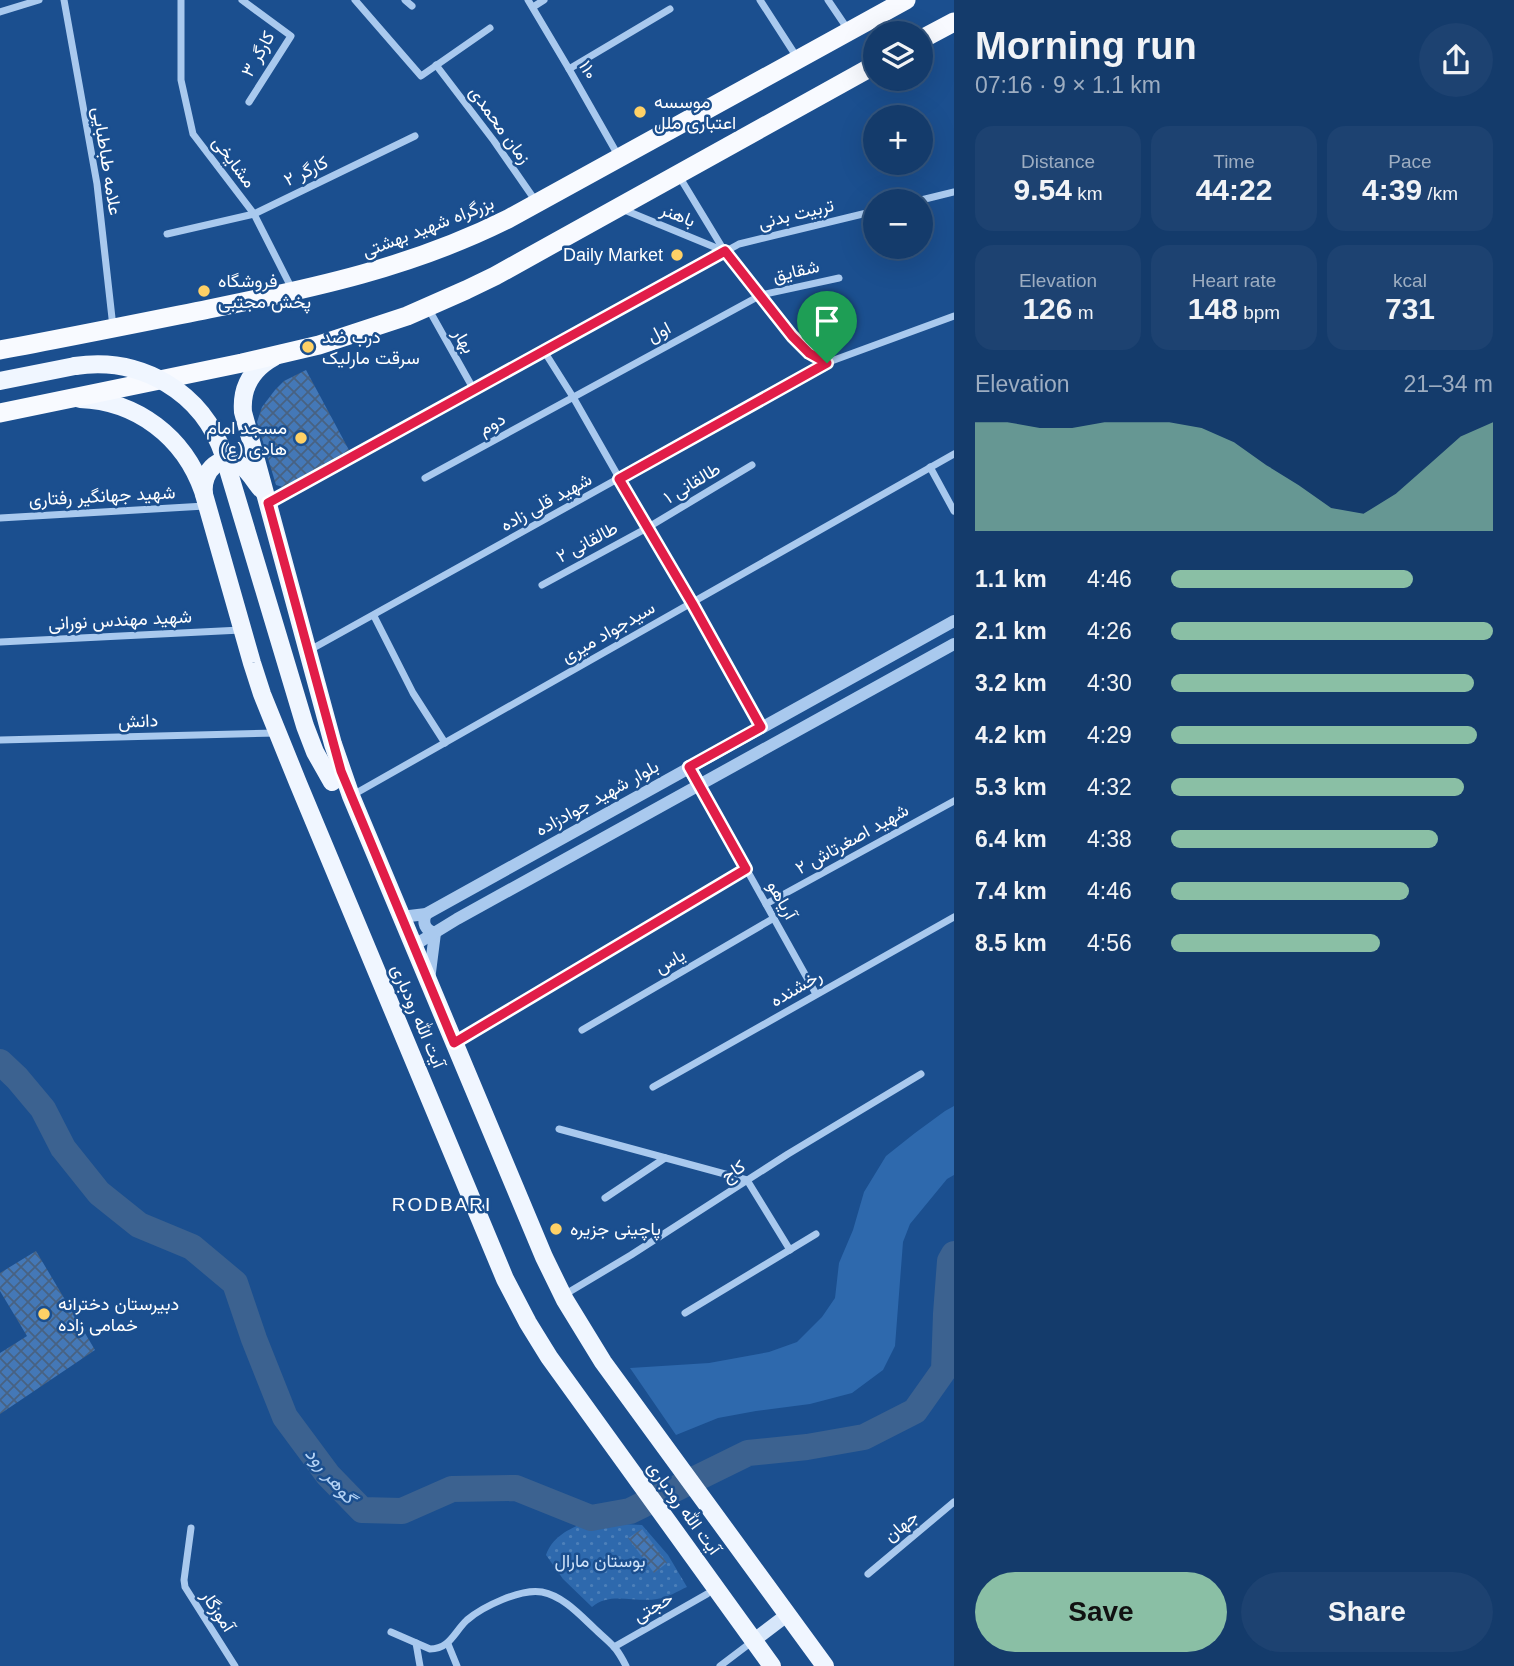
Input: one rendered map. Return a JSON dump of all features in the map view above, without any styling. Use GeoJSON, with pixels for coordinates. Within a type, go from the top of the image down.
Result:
{"type":"FeatureCollection","features":[{"type":"Feature","properties":{"kind":"highway","name":"بزرگراه شهید بهشتی"},"geometry":{"type":"LineString","coordinates":[[0,351],[293,292],[348,279],[423,256],[489,229],[905,0]]}},
{"type":"Feature","properties":{"kind":"highway"},"geometry":{"type":"LineString","coordinates":[[933,33],[954,22]]}},
{"type":"Feature","properties":{"kind":"highway"},"geometry":{"type":"LineString","coordinates":[[0,413],[279,355],[353,335],[427,307],[495,276],[863,72]]}},
{"type":"Feature","properties":{"kind":"main road","name":"آیت الله رودباری"},"geometry":{"type":"LineString","coordinates":[[279,355],[265,362],[248,382],[243,399],[243,412],[332,744],[375,855],[544,1257],[563,1296],[603,1362],[825,1666]]}},
{"type":"Feature","properties":{"kind":"main road"},"geometry":{"type":"LineString","coordinates":[[0,381],[85,365],[119,365],[144,372],[167,383],[200,411],[221,448],[315,752],[375,855]]}},
{"type":"Feature","properties":{"kind":"main road","name":"آیت الله رودباری"},"geometry":{"type":"LineString","coordinates":[[66,400],[89,400],[115,404],[131,410],[167,433],[184,453],[197,475],[258,682],[277,733],[503,1275],[548,1355],[772,1666]]}},
{"type":"Feature","properties":{"kind":"main road"},"geometry":{"type":"LineString","coordinates":[[205,500],[203,482],[208,471],[218,463],[231,462],[246,470],[266,499]]}},
{"type":"Feature","properties":{"kind":"main road"},"geometry":{"type":"LineString","coordinates":[[689,767],[699,784]]}},
{"type":"Feature","properties":{"kind":"main road"},"geometry":{"type":"LineString","coordinates":[[754,1640],[787,1615]]}},
{"type":"Feature","properties":{"kind":"street"},"geometry":{"type":"LineString","coordinates":[[0,12],[39,0]]}},
{"type":"Feature","properties":{"kind":"street","name":"علامه طباطبایی"},"geometry":{"type":"LineString","coordinates":[[64,0],[97,184],[113,328]]}},
{"type":"Feature","properties":{"kind":"street","name":"مشایخی"},"geometry":{"type":"LineString","coordinates":[[181,0],[181,80],[193,134],[254,214],[293,292]]}},
{"type":"Feature","properties":{"kind":"street","name":"کارگر ۳"},"geometry":{"type":"LineString","coordinates":[[242,0],[291,36],[249,102]]}},
{"type":"Feature","properties":{"kind":"street"},"geometry":{"type":"LineString","coordinates":[[355,0],[421,76],[490,28]]}},
{"type":"Feature","properties":{"kind":"street"},"geometry":{"type":"LineString","coordinates":[[405,0],[412,6]]}},
{"type":"Feature","properties":{"kind":"street","name":"۱۱۰"},"geometry":{"type":"LineString","coordinates":[[528,0],[619,158]]}},
{"type":"Feature","properties":{"kind":"street"},"geometry":{"type":"LineString","coordinates":[[533,8],[544,0]]}},
{"type":"Feature","properties":{"kind":"street"},"geometry":{"type":"LineString","coordinates":[[760,0],[798,59]]}},
{"type":"Feature","properties":{"kind":"street"},"geometry":{"type":"LineString","coordinates":[[828,0],[849,31]]}},
{"type":"Feature","properties":{"kind":"street"},"geometry":{"type":"LineString","coordinates":[[569,69],[670,9]]}},
{"type":"Feature","properties":{"kind":"street","name":"زمان محمدی"},"geometry":{"type":"LineString","coordinates":[[436,65],[537,203]]}},
{"type":"Feature","properties":{"kind":"street","name":"کارگر ۲"},"geometry":{"type":"LineString","coordinates":[[167,234],[254,214],[415,136]]}},
{"type":"Feature","properties":{"kind":"street","name":"باهنر"},"geometry":{"type":"LineString","coordinates":[[678,174],[725,251],[792,336],[809,353],[827,363]]}},
{"type":"Feature","properties":{"kind":"street"},"geometry":{"type":"LineString","coordinates":[[933,197],[954,192]]}},
{"type":"Feature","properties":{"kind":"street","name":"باهنر"},"geometry":{"type":"LineString","coordinates":[[618,207],[725,251]]}},
{"type":"Feature","properties":{"kind":"street","name":"تربیت بدنی"},"geometry":{"type":"LineString","coordinates":[[266,499],[474,390],[739,244],[863,214]]}},
{"type":"Feature","properties":{"kind":"street","name":"شقایق"},"geometry":{"type":"LineString","coordinates":[[761,295],[839,278]]}},
{"type":"Feature","properties":{"kind":"street","name":"اول"},"geometry":{"type":"LineString","coordinates":[[573,397],[761,295]]}},
{"type":"Feature","properties":{"kind":"street","name":"بهار"},"geometry":{"type":"LineString","coordinates":[[427,307],[474,390]]}},
{"type":"Feature","properties":{"kind":"street","name":"شهید قلی زاده"},"geometry":{"type":"LineString","coordinates":[[308,652],[827,363],[954,316]]}},
{"type":"Feature","properties":{"kind":"street"},"geometry":{"type":"LineString","coordinates":[[544,351],[692,603],[761,727]]}},
{"type":"Feature","properties":{"kind":"street","name":"دوم"},"geometry":{"type":"LineString","coordinates":[[425,478],[573,397]]}},
{"type":"Feature","properties":{"kind":"street","name":"سیدجواد میری"},"geometry":{"type":"LineString","coordinates":[[351,796],[954,454]]}},
{"type":"Feature","properties":{"kind":"street","name":"طالقانی ۱"},"geometry":{"type":"LineString","coordinates":[[647,528],[752,465]]}},
{"type":"Feature","properties":{"kind":"street"},"geometry":{"type":"LineString","coordinates":[[930,467],[954,511]]}},
{"type":"Feature","properties":{"kind":"street","name":"شهید جهانگیر رفتاری"},"geometry":{"type":"LineString","coordinates":[[0,518],[205,500]]}},
{"type":"Feature","properties":{"kind":"street","name":"طالقانی ۲"},"geometry":{"type":"LineString","coordinates":[[542,585],[647,528]]}},
{"type":"Feature","properties":{"kind":"street"},"geometry":{"type":"LineString","coordinates":[[374,615],[413,692],[445,743]]}},
{"type":"Feature","properties":{"kind":"street","name":"بلوار شهید جوادزاده"},"geometry":{"type":"LineString","coordinates":[[401,917],[426,914],[954,621]]}},
{"type":"Feature","properties":{"kind":"street","name":"شهید مهندس نورانی"},"geometry":{"type":"LineString","coordinates":[[0,642],[242,630]]}},
{"type":"Feature","properties":{"kind":"street"},"geometry":{"type":"LineString","coordinates":[[413,946],[457,919],[954,644]]}},
{"type":"Feature","properties":{"kind":"street","name":"دانش"},"geometry":{"type":"LineString","coordinates":[[0,740],[277,733]]}},
{"type":"Feature","properties":{"kind":"street","name":"آریاهو"},"geometry":{"type":"LineString","coordinates":[[699,784],[816,994]]}},
{"type":"Feature","properties":{"kind":"street","name":"شهید اصغرتاش ۲"},"geometry":{"type":"LineString","coordinates":[[766,904],[954,801]]}},
{"type":"Feature","properties":{"kind":"street"},"geometry":{"type":"LineString","coordinates":[[454,1043],[746,869]]}},
{"type":"Feature","properties":{"kind":"street"},"geometry":{"type":"LineString","coordinates":[[426,914],[426,928],[435,933]]}},
{"type":"Feature","properties":{"kind":"street","name":"رخشنده"},"geometry":{"type":"LineString","coordinates":[[653,1087],[954,917]]}},
{"type":"Feature","properties":{"kind":"street","name":"یاس"},"geometry":{"type":"LineString","coordinates":[[582,1030],[774,918]]}},
{"type":"Feature","properties":{"kind":"street"},"geometry":{"type":"LineString","coordinates":[[428,982],[435,933]]}},
{"type":"Feature","properties":{"kind":"street","name":"کاج"},"geometry":{"type":"LineString","coordinates":[[563,1296],[921,1074]]}},
{"type":"Feature","properties":{"kind":"street"},"geometry":{"type":"LineString","coordinates":[[559,1129],[747,1180],[790,1250]]}},
{"type":"Feature","properties":{"kind":"street"},"geometry":{"type":"LineString","coordinates":[[606,1198],[665,1158]]}},
{"type":"Feature","properties":{"kind":"street"},"geometry":{"type":"LineString","coordinates":[[685,1313],[816,1234]]}},
{"type":"Feature","properties":{"kind":"street","name":"جهان"},"geometry":{"type":"LineString","coordinates":[[868,1574],[954,1502]]}},
{"type":"Feature","properties":{"kind":"street","name":"آموزگار"},"geometry":{"type":"LineString","coordinates":[[191,1528],[185,1587],[235,1666]]}},
{"type":"Feature","properties":{"kind":"street"},"geometry":{"type":"LineString","coordinates":[[391,1632],[430,1649],[436,1649],[448,1644],[467,1620],[489,1606],[512,1596],[545,1592],[568,1604],[614,1647],[626,1666]]}},
{"type":"Feature","properties":{"kind":"street","name":"حجتی"},"geometry":{"type":"LineString","coordinates":[[614,1647],[707,1594]]}},
{"type":"Feature","properties":{"kind":"street"},"geometry":{"type":"LineString","coordinates":[[720,1666],[754,1640]]}},
{"type":"Feature","properties":{"kind":"street"},"geometry":{"type":"LineString","coordinates":[[416,1643],[421,1666]]}},
{"type":"Feature","properties":{"kind":"street"},"geometry":{"type":"LineString","coordinates":[[448,1644],[457,1666]]}},
{"type":"Feature","properties":{"kind":"green space"},"geometry":{"type":"Polygon","coordinates":[[[954,1106],[954,1175],[947,1179],[910,1224],[903,1242],[895,1346],[883,1370],[852,1393],[810,1404],[718,1418],[676,1435],[630,1368],[709,1363],[769,1352],[797,1342],[822,1317],[835,1298],[839,1263],[853,1230],[864,1192],[886,1156],[954,1106]]]}},
{"type":"Feature","properties":{"kind":"green space","name":"بوستان مارال"},"geometry":{"type":"Polygon","coordinates":[[[585,1522],[642,1525],[668,1555],[687,1587],[661,1598],[615,1598],[599,1602],[592,1607],[563,1579],[546,1555],[557,1538],[585,1522]]]}},
{"type":"Feature","properties":{"kind":"building","name":"مسجد امام هادی (ع)"},"geometry":{"type":"Polygon","coordinates":[[[306,370],[349,450],[283,487],[276,485],[257,422],[262,407],[275,390],[284,381],[306,370]]]}},
{"type":"Feature","properties":{"kind":"building","name":"دبیرستان دخترانه خمامی زاده"},"geometry":{"type":"Polygon","coordinates":[[[36,1251],[95,1350],[0,1414],[0,1353],[27,1336],[0,1291],[0,1273],[36,1251]]]}},
{"type":"Feature","properties":{"kind":"building"},"geometry":{"type":"Polygon","coordinates":[[[642,1529],[667,1563],[654,1573],[628,1538],[642,1529]]]}},
{"type":"Feature","properties":{"kind":"waterway","name":"گوهر رود"},"geometry":{"type":"LineString","coordinates":[[0,1062],[43,1109],[63,1148],[99,1193],[139,1225],[192,1247],[235,1283],[285,1417],[328,1475],[362,1510],[402,1511],[452,1489],[516,1488],[591,1518],[630,1511],[748,1453],[807,1447],[864,1437],[915,1411],[944,1370],[950,1261],[954,1254]]}},
{"type":"Feature","properties":{"kind":"place","name":"موسسه اعتباری ملل"},"geometry":{"type":"Point","coordinates":[640,112]}},
{"type":"Feature","properties":{"kind":"place","name":"Daily Market"},"geometry":{"type":"Point","coordinates":[677,255]}},
{"type":"Feature","properties":{"kind":"place","name":"فروشگاه پخش مجتبی"},"geometry":{"type":"Point","coordinates":[204,291]}},
{"type":"Feature","properties":{"kind":"place","name":"درب ضد سرقت مارلیک"},"geometry":{"type":"Point","coordinates":[308,347]}},
{"type":"Feature","properties":{"kind":"place","name":"مسجد امام هادی (ع)"},"geometry":{"type":"Point","coordinates":[301,438]}},
{"type":"Feature","properties":{"kind":"place","name":"پاچینی جزیره"},"geometry":{"type":"Point","coordinates":[556,1229]}},
{"type":"Feature","properties":{"kind":"place","name":"دبیرستان دخترانه خمامی زاده"},"geometry":{"type":"Point","coordinates":[44,1314]}},
{"type":"Feature","properties":{"kind":"district","name":"RODBARI"},"geometry":{"type":"Point","coordinates":[442,1204]}},
{"type":"Feature","properties":{"kind":"route"},"geometry":{"type":"LineString","coordinates":[[725,251],[792,336],[809,353],[827,363],[619,479],[761,727],[689,767],[746,869],[454,1043],[341,771],[268,503],[725,251]]}}]}
